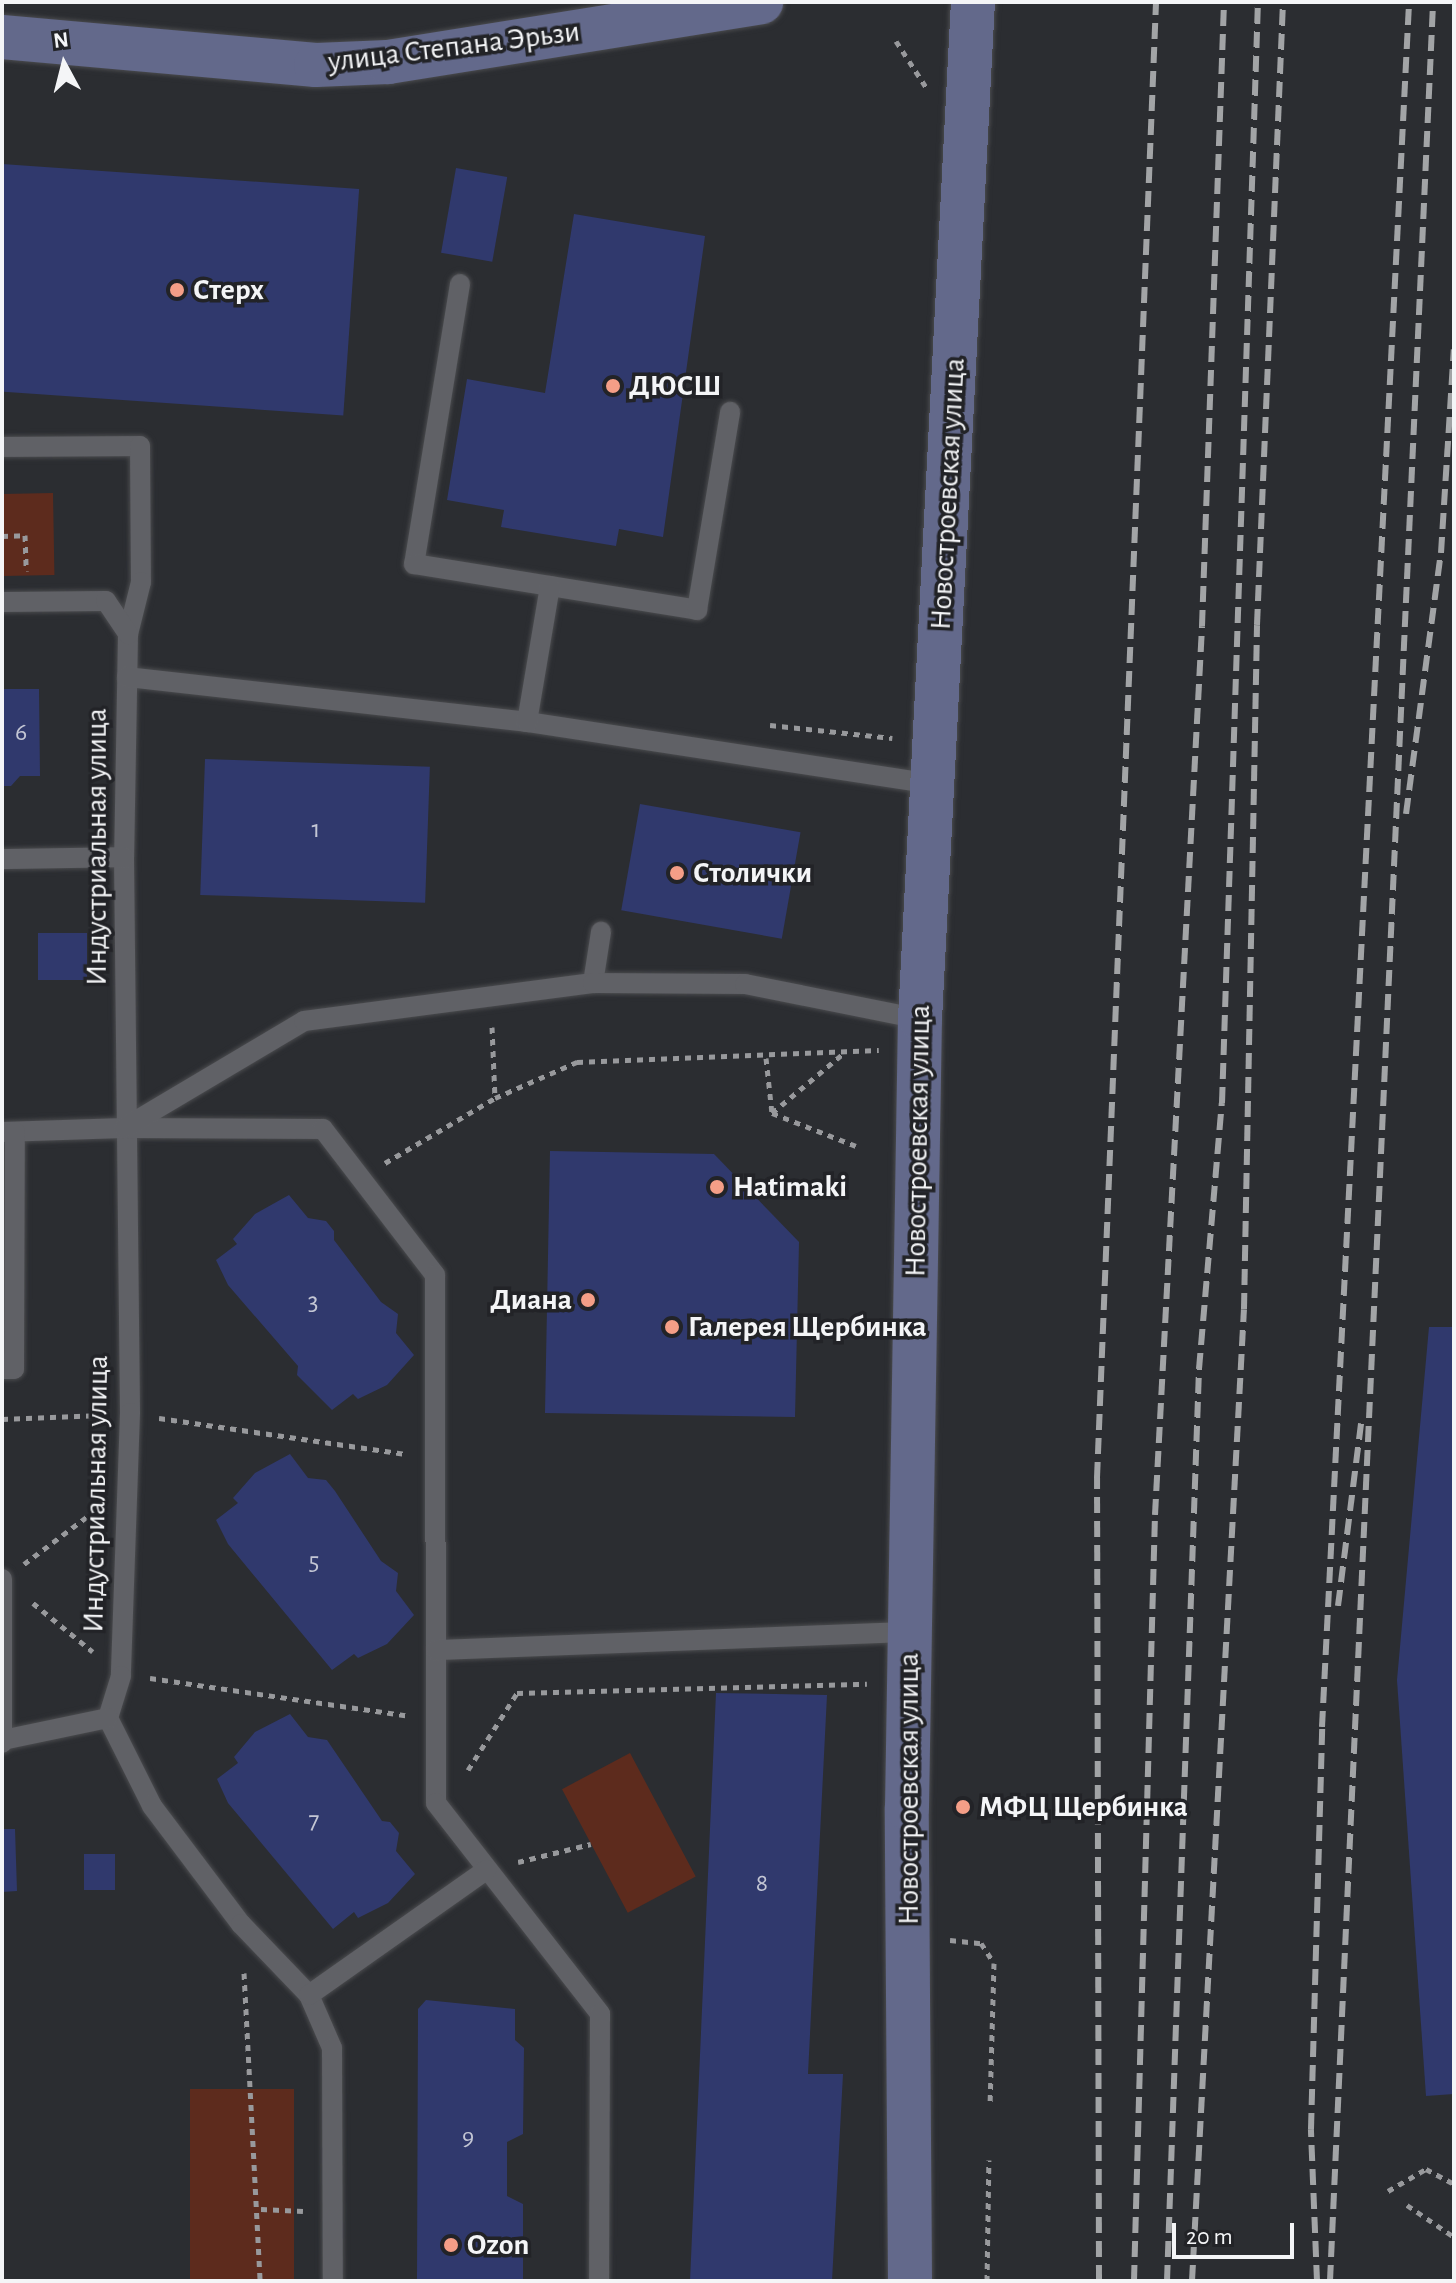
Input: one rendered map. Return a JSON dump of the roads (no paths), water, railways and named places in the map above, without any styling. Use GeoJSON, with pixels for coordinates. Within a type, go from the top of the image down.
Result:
{"type":"FeatureCollection","features":[{"type":"Feature","properties":{"kind":"street","name":"улица Степана Эрьзи"},"geometry":{"type":"LineString","coordinates":[[2,37],[237,62],[345,64],[761,2]]}},
{"type":"Feature","properties":{"kind":"street","name":"Новостроевская улица"},"geometry":{"type":"LineString","coordinates":[[910,2281],[909,1632],[920,1019],[973,2]]}},
{"type":"Feature","properties":{"kind":"lane"},"geometry":{"type":"LineString","coordinates":[[460,284],[414,564],[697,610],[730,412]]}},
{"type":"Feature","properties":{"kind":"lane","name":"Индустриальная улица"},"geometry":{"type":"LineString","coordinates":[[2,447],[140,446],[141,582],[128,634],[124,857],[124,1128],[130,1413],[122,1490],[121,1676],[108,1718]]}},
{"type":"Feature","properties":{"kind":"lane"},"geometry":{"type":"LineString","coordinates":[[527,722],[550,586]]}},
{"type":"Feature","properties":{"kind":"lane"},"geometry":{"type":"LineString","coordinates":[[2,602],[106,601],[128,634]]}},
{"type":"Feature","properties":{"kind":"lane"},"geometry":{"type":"LineString","coordinates":[[127,677],[527,722],[930,784]]}},
{"type":"Feature","properties":{"kind":"lane"},"geometry":{"type":"LineString","coordinates":[[2,859],[124,857]]}},
{"type":"Feature","properties":{"kind":"lane"},"geometry":{"type":"LineString","coordinates":[[593,983],[601,932]]}},
{"type":"Feature","properties":{"kind":"lane"},"geometry":{"type":"LineString","coordinates":[[124,1128],[304,1021],[593,983],[745,984],[920,1019]]}},
{"type":"Feature","properties":{"kind":"lane"},"geometry":{"type":"LineString","coordinates":[[2,1369],[14,1369],[8,1132],[124,1128],[323,1129],[435,1275],[436,1720],[441,1811],[600,2014],[599,2281]]}},
{"type":"Feature","properties":{"kind":"lane"},"geometry":{"type":"LineString","coordinates":[[3,1579],[3,1742],[108,1718],[152,1806],[241,1924],[309,1995],[332,2048],[333,2281]]}},
{"type":"Feature","properties":{"kind":"lane"},"geometry":{"type":"LineString","coordinates":[[436,1650],[909,1632]]}},
{"type":"Feature","properties":{"kind":"lane"},"geometry":{"type":"LineString","coordinates":[[309,1995],[486,1870]]}},
{"type":"Feature","properties":{"kind":"railway"},"geometry":{"type":"LineString","coordinates":[[1099,2281],[1097,1478],[1156,2]]}},
{"type":"Feature","properties":{"kind":"railway"},"geometry":{"type":"LineString","coordinates":[[1134,2281],[1155,1515],[1202,626],[1224,2]]}},
{"type":"Feature","properties":{"kind":"railway"},"geometry":{"type":"LineString","coordinates":[[1167,2281],[1199,1369],[1222,1103],[1258,2]]}},
{"type":"Feature","properties":{"kind":"railway"},"geometry":{"type":"LineString","coordinates":[[1192,2281],[1244,1309],[1257,625],[1283,2]]}},
{"type":"Feature","properties":{"kind":"railway"},"geometry":{"type":"LineString","coordinates":[[1317,2281],[1311,2129],[1322,1727],[1409,2]]}},
{"type":"Feature","properties":{"kind":"railway"},"geometry":{"type":"LineString","coordinates":[[1330,2281],[1433,2]]}},
{"type":"Feature","properties":{"kind":"railway"},"geometry":{"type":"LineString","coordinates":[[1406,814],[1441,553],[1454,349]]}},
{"type":"Feature","properties":{"kind":"railway"},"geometry":{"type":"LineString","coordinates":[[1338,1606],[1361,1423]]}},
{"type":"Feature","properties":{"kind":"place","name":"Стерх"},"geometry":{"type":"Point","coordinates":[177,290]}},
{"type":"Feature","properties":{"kind":"place","name":"ДЮСШ"},"geometry":{"type":"Point","coordinates":[613,386]}},
{"type":"Feature","properties":{"kind":"place","name":"Столички"},"geometry":{"type":"Point","coordinates":[677,873]}},
{"type":"Feature","properties":{"kind":"place","name":"Hatimaki"},"geometry":{"type":"Point","coordinates":[717,1187]}},
{"type":"Feature","properties":{"kind":"place","name":"Диана"},"geometry":{"type":"Point","coordinates":[588,1300]}},
{"type":"Feature","properties":{"kind":"place","name":"Галерея Щербинка"},"geometry":{"type":"Point","coordinates":[672,1327]}},
{"type":"Feature","properties":{"kind":"place","name":"МФЦ Щербинка"},"geometry":{"type":"Point","coordinates":[963,1807]}},
{"type":"Feature","properties":{"kind":"place","name":"Ozon"},"geometry":{"type":"Point","coordinates":[451,2245]}}]}
